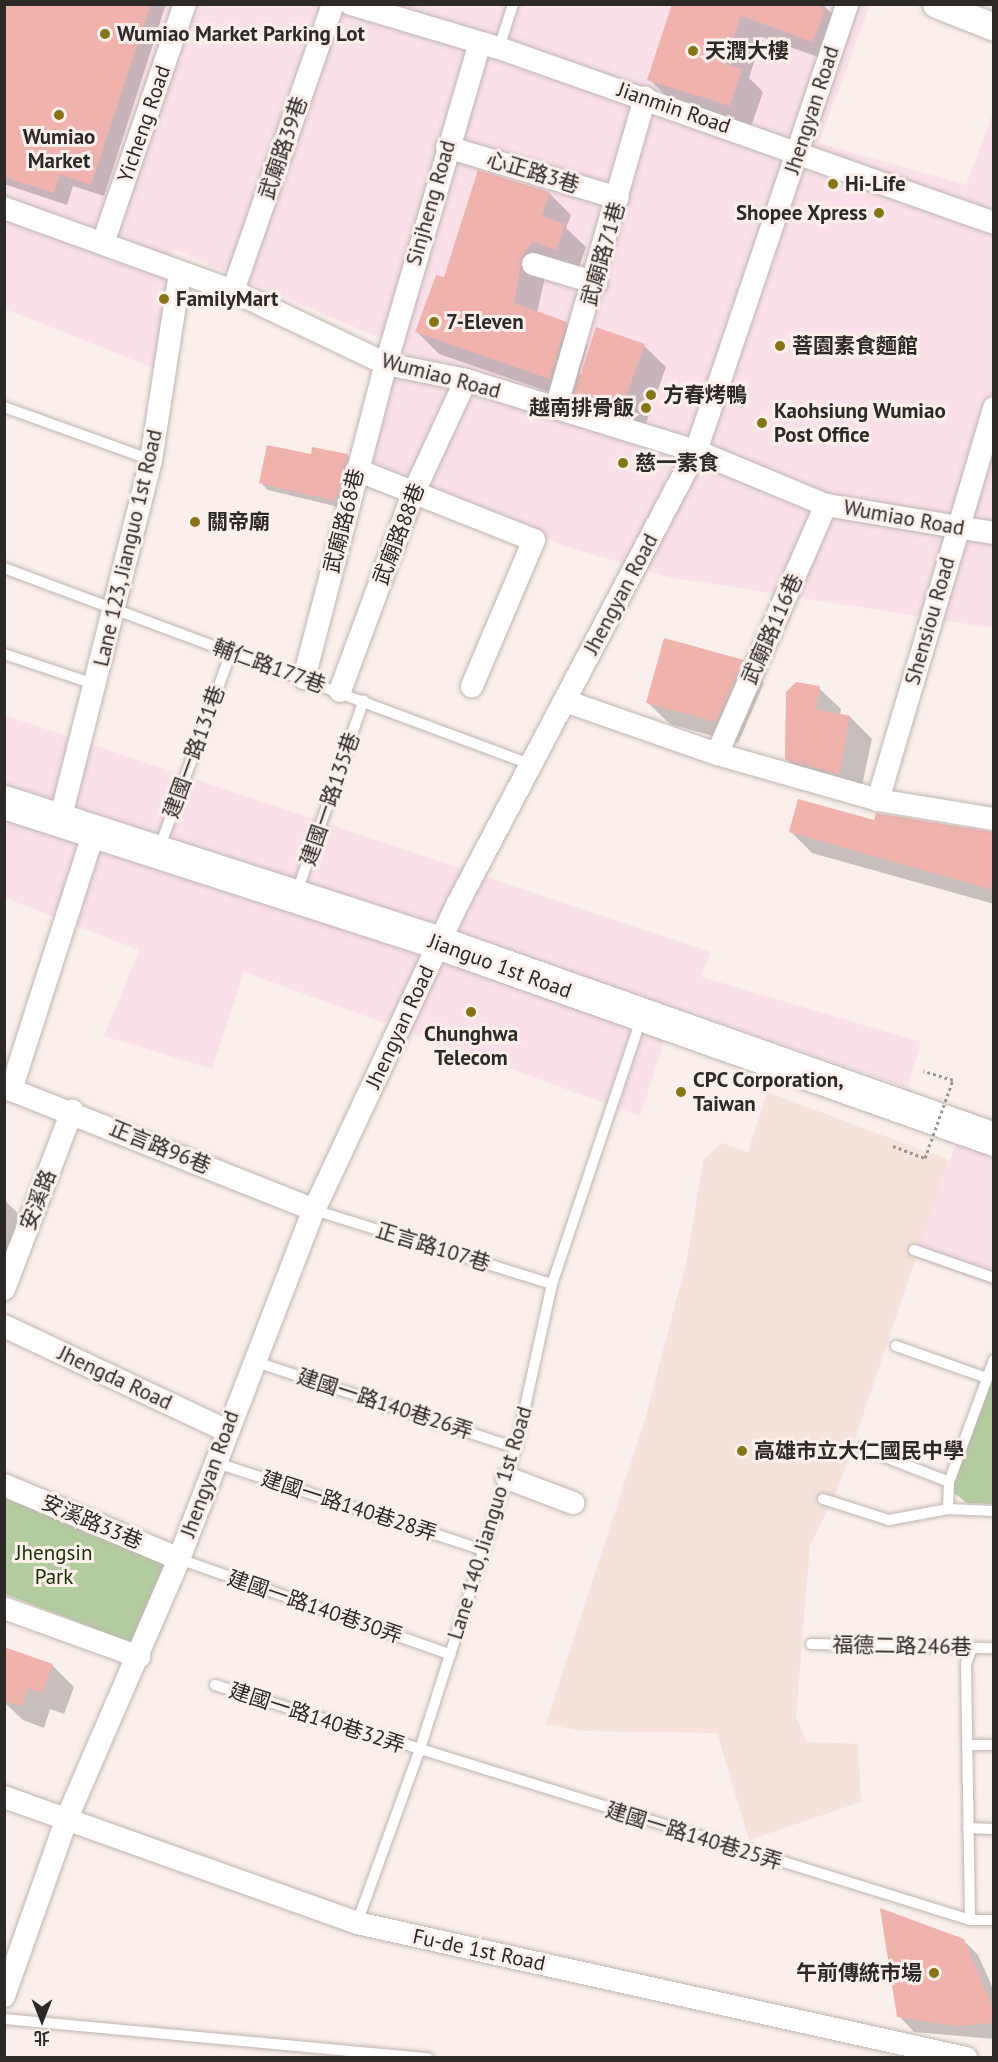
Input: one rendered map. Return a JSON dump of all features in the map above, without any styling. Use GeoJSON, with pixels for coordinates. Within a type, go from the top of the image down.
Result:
{"type":"FeatureCollection","features":[{"type":"Feature","properties":{"kind":"main road","name":"Jianguo 1st Road"},"geometry":{"type":"LineString","coordinates":[[4,801],[440,943],[993,1139]]}},
{"type":"Feature","properties":{"kind":"street","name":"Yicheng Road"},"geometry":{"type":"LineString","coordinates":[[103,243],[185,4]]}},
{"type":"Feature","properties":{"kind":"street","name":"武廟路39巷"},"geometry":{"type":"LineString","coordinates":[[232,291],[333,4]]}},
{"type":"Feature","properties":{"kind":"street","name":"Jianmin Road"},"geometry":{"type":"LineString","coordinates":[[351,4],[490,45],[798,151],[993,223]]}},
{"type":"Feature","properties":{"kind":"street","name":"Jhengyan Road"},"geometry":{"type":"LineString","coordinates":[[4,1996],[67,1818],[139,1657],[179,1559],[225,1430],[314,1210],[440,943],[696,451],[847,4]]}},
{"type":"Feature","properties":{"kind":"street"},"geometry":{"type":"LineString","coordinates":[[936,4],[993,27]]}},
{"type":"Feature","properties":{"kind":"street","name":"Sinjheng Road"},"geometry":{"type":"LineString","coordinates":[[386,364],[447,147],[490,45]]}},
{"type":"Feature","properties":{"kind":"street","name":"武廟路71巷"},"geometry":{"type":"LineString","coordinates":[[556,408],[596,283],[645,98]]}},
{"type":"Feature","properties":{"kind":"street","name":"心正路3巷"},"geometry":{"type":"LineString","coordinates":[[447,147],[618,198]]}},
{"type":"Feature","properties":{"kind":"street","name":"Wumiao Road"},"geometry":{"type":"LineString","coordinates":[[4,208],[232,291],[386,364],[466,380],[696,451],[826,505],[993,533]]}},
{"type":"Feature","properties":{"kind":"street"},"geometry":{"type":"LineString","coordinates":[[533,264],[596,283]]}},
{"type":"Feature","properties":{"kind":"street","name":"Lane 123, Jianguo 1st Road"},"geometry":{"type":"LineString","coordinates":[[60,820],[116,612],[151,460],[180,272]]}},
{"type":"Feature","properties":{"kind":"street","name":"武廟路68巷"},"geometry":{"type":"LineString","coordinates":[[304,678],[386,364]]}},
{"type":"Feature","properties":{"kind":"street","name":"武廟路88巷"},"geometry":{"type":"LineString","coordinates":[[340,691],[413,494],[466,380]]}},
{"type":"Feature","properties":{"kind":"street","name":"Shensiou Road"},"geometry":{"type":"LineString","coordinates":[[878,800],[993,408]]}},
{"type":"Feature","properties":{"kind":"street"},"geometry":{"type":"LineString","coordinates":[[357,470],[534,540],[472,686]]}},
{"type":"Feature","properties":{"kind":"street","name":"武廟路116巷"},"geometry":{"type":"LineString","coordinates":[[717,754],[826,505]]}},
{"type":"Feature","properties":{"kind":"street"},"geometry":{"type":"LineString","coordinates":[[565,701],[717,754],[878,800],[993,819]]}},
{"type":"Feature","properties":{"kind":"street"},"geometry":{"type":"LineString","coordinates":[[8,1089],[94,831]]}},
{"type":"Feature","properties":{"kind":"street","name":"正言路96巷"},"geometry":{"type":"LineString","coordinates":[[8,1089],[72,1111],[314,1210]]}},
{"type":"Feature","properties":{"kind":"street","name":"安溪路"},"geometry":{"type":"LineString","coordinates":[[4,1289],[72,1111]]}},
{"type":"Feature","properties":{"kind":"street","name":"Jhengda Road"},"geometry":{"type":"LineString","coordinates":[[4,1326],[225,1430]]}},
{"type":"Feature","properties":{"kind":"street"},"geometry":{"type":"LineString","coordinates":[[507,1478],[573,1503]]}},
{"type":"Feature","properties":{"kind":"street","name":"安溪路33巷"},"geometry":{"type":"LineString","coordinates":[[4,1485],[179,1559]]}},
{"type":"Feature","properties":{"kind":"street"},"geometry":{"type":"LineString","coordinates":[[4,1608],[139,1657]]}},
{"type":"Feature","properties":{"kind":"street","name":"Fu-de 1st Road"},"geometry":{"type":"LineString","coordinates":[[4,1797],[357,1923],[966,2058]]}},
{"type":"Feature","properties":{"kind":"lane"},"geometry":{"type":"LineString","coordinates":[[490,45],[513,4]]}},
{"type":"Feature","properties":{"kind":"lane"},"geometry":{"type":"LineString","coordinates":[[4,407],[151,460]]}},
{"type":"Feature","properties":{"kind":"lane","name":"輔仁路177巷"},"geometry":{"type":"LineString","coordinates":[[4,568],[116,612],[340,691],[532,765]]}},
{"type":"Feature","properties":{"kind":"lane","name":"建國一路131巷"},"geometry":{"type":"LineString","coordinates":[[158,853],[231,652]]}},
{"type":"Feature","properties":{"kind":"lane"},"geometry":{"type":"LineString","coordinates":[[4,654],[97,685]]}},
{"type":"Feature","properties":{"kind":"lane","name":"建國一路135巷"},"geometry":{"type":"LineString","coordinates":[[295,897],[364,700]]}},
{"type":"Feature","properties":{"kind":"lane","name":"Lane 140, Jianguo 1st Road"},"geometry":{"type":"LineString","coordinates":[[357,1923],[419,1752],[507,1478],[516,1448],[552,1284],[642,1016]]}},
{"type":"Feature","properties":{"kind":"lane","name":"正言路107巷"},"geometry":{"type":"LineString","coordinates":[[314,1210],[552,1284]]}},
{"type":"Feature","properties":{"kind":"lane"},"geometry":{"type":"LineString","coordinates":[[914,1250],[993,1278]]}},
{"type":"Feature","properties":{"kind":"lane"},"geometry":{"type":"LineString","coordinates":[[896,1346],[987,1378]]}},
{"type":"Feature","properties":{"kind":"lane"},"geometry":{"type":"LineString","coordinates":[[948,1509],[949,1482],[993,1360]]}},
{"type":"Feature","properties":{"kind":"lane","name":"建國一路140巷26弄"},"geometry":{"type":"LineString","coordinates":[[253,1361],[516,1448]]}},
{"type":"Feature","properties":{"kind":"lane"},"geometry":{"type":"LineString","coordinates":[[862,1448],[949,1482]]}},
{"type":"Feature","properties":{"kind":"lane","name":"建國一路140巷28弄"},"geometry":{"type":"LineString","coordinates":[[214,1462],[484,1550]]}},
{"type":"Feature","properties":{"kind":"lane"},"geometry":{"type":"LineString","coordinates":[[823,1499],[889,1520],[948,1509],[993,1511]]}},
{"type":"Feature","properties":{"kind":"lane","name":"建國一路140巷30弄"},"geometry":{"type":"LineString","coordinates":[[179,1559],[451,1655]]}},
{"type":"Feature","properties":{"kind":"lane","name":"福德二路246巷"},"geometry":{"type":"LineString","coordinates":[[811,1644],[993,1648]]}},
{"type":"Feature","properties":{"kind":"lane"},"geometry":{"type":"LineString","coordinates":[[970,1920],[966,1664],[972,1648]]}},
{"type":"Feature","properties":{"kind":"lane","name":"建國一路140巷32弄"},"geometry":{"type":"LineString","coordinates":[[215,1685],[419,1752]]}},
{"type":"Feature","properties":{"kind":"lane"},"geometry":{"type":"LineString","coordinates":[[967,1745],[993,1745]]}},
{"type":"Feature","properties":{"kind":"lane","name":"建國一路140巷25弄"},"geometry":{"type":"LineString","coordinates":[[419,1752],[970,1920],[993,1920]]}},
{"type":"Feature","properties":{"kind":"lane"},"geometry":{"type":"LineString","coordinates":[[968,1828],[993,1829]]}},
{"type":"Feature","properties":{"kind":"lane"},"geometry":{"type":"LineString","coordinates":[[4,2019],[428,2058]]}},
{"type":"Feature","properties":{"kind":"path"},"geometry":{"type":"LineString","coordinates":[[893,1146],[925,1158],[953,1080],[923,1071]]}},
{"type":"Feature","properties":{"kind":"shaded area"},"geometry":{"type":"Polygon","coordinates":[[[4,5],[870,5],[819,143],[966,185],[993,113],[993,628],[668,577],[561,545],[354,454],[382,339],[173,249],[156,369],[5,309],[4,5]]]}},
{"type":"Feature","properties":{"kind":"shaded area"},"geometry":{"type":"Polygon","coordinates":[[[4,715],[710,952],[702,977],[921,1042],[908,1088],[675,1008],[640,1116],[244,972],[212,1069],[104,1036],[139,950],[5,898],[4,715]]]}},
{"type":"Feature","properties":{"kind":"shaded area","name":"高雄市立大仁國民中學"},"geometry":{"type":"Polygon","coordinates":[[[767,1092],[949,1160],[839,1486],[810,1546],[796,1717],[807,1742],[858,1744],[861,1802],[749,1840],[717,1733],[582,1731],[546,1724],[646,1416],[687,1259],[703,1160],[721,1143],[748,1152],[767,1092]]]}},
{"type":"Feature","properties":{"kind":"shaded area"},"geometry":{"type":"Polygon","coordinates":[[[969,1110],[993,1120],[993,1286],[913,1257],[969,1110]]]}},
{"type":"Feature","properties":{"kind":"green space"},"geometry":{"type":"Polygon","coordinates":[[[993,1374],[993,1504],[967,1503],[954,1493],[953,1484],[993,1374]]]}},
{"type":"Feature","properties":{"kind":"green space","name":"Jhengsin Park"},"geometry":{"type":"Polygon","coordinates":[[[4,1496],[169,1565],[133,1643],[5,1594],[4,1496]]]}},
{"type":"Feature","properties":{"kind":"building","name":"Wumiao Market"},"geometry":{"type":"Polygon","coordinates":[[[4,4],[151,4],[91,185],[60,174],[54,193],[4,177],[4,4]]]}},
{"type":"Feature","properties":{"kind":"building","name":"天潤大樓"},"geometry":{"type":"Polygon","coordinates":[[[672,4],[821,4],[824,12],[813,42],[741,16],[725,64],[742,69],[730,106],[647,80],[672,4]]]}},
{"type":"Feature","properties":{"kind":"building"},"geometry":{"type":"Polygon","coordinates":[[[478,170],[550,192],[542,216],[565,224],[557,250],[533,242],[523,255],[514,303],[567,322],[550,379],[415,332],[436,275],[444,277],[478,170]]]}},
{"type":"Feature","properties":{"kind":"building"},"geometry":{"type":"Polygon","coordinates":[[[596,327],[645,344],[620,413],[573,398],[596,327]]]}},
{"type":"Feature","properties":{"kind":"building"},"geometry":{"type":"Polygon","coordinates":[[[267,445],[311,454],[312,447],[348,454],[336,501],[259,483],[267,445]]]}},
{"type":"Feature","properties":{"kind":"building"},"geometry":{"type":"Polygon","coordinates":[[[664,638],[744,660],[716,722],[646,703],[664,638]]]}},
{"type":"Feature","properties":{"kind":"building"},"geometry":{"type":"Polygon","coordinates":[[[796,682],[820,686],[816,709],[850,716],[839,775],[785,759],[786,692],[796,682]]]}},
{"type":"Feature","properties":{"kind":"building"},"geometry":{"type":"Polygon","coordinates":[[[798,799],[874,820],[876,813],[993,832],[993,890],[789,832],[798,799]]]}},
{"type":"Feature","properties":{"kind":"building"},"geometry":{"type":"Polygon","coordinates":[[[4,1647],[53,1664],[42,1693],[28,1688],[22,1707],[4,1701],[4,1647]]]}},
{"type":"Feature","properties":{"kind":"building","name":"午前傳統市場"},"geometry":{"type":"Polygon","coordinates":[[[880,1908],[964,1939],[993,2008],[993,2023],[957,2026],[897,2017],[880,1908]]]}},
{"type":"Feature","properties":{"kind":"place","name":"Wumiao Market Parking Lot"},"geometry":{"type":"Point","coordinates":[105,34]}},
{"type":"Feature","properties":{"kind":"place","name":"天潤大樓"},"geometry":{"type":"Point","coordinates":[693,51]}},
{"type":"Feature","properties":{"kind":"place","name":"Wumiao Market"},"geometry":{"type":"Point","coordinates":[59,115]}},
{"type":"Feature","properties":{"kind":"place","name":"Hi-Life"},"geometry":{"type":"Point","coordinates":[833,184]}},
{"type":"Feature","properties":{"kind":"place","name":"Shopee Xpress"},"geometry":{"type":"Point","coordinates":[879,213]}},
{"type":"Feature","properties":{"kind":"place","name":"FamilyMart"},"geometry":{"type":"Point","coordinates":[164,299]}},
{"type":"Feature","properties":{"kind":"place","name":"7-Eleven"},"geometry":{"type":"Point","coordinates":[434,322]}},
{"type":"Feature","properties":{"kind":"place","name":"菩園素食麵館"},"geometry":{"type":"Point","coordinates":[780,346]}},
{"type":"Feature","properties":{"kind":"place","name":"方春烤鴨"},"geometry":{"type":"Point","coordinates":[651,395]}},
{"type":"Feature","properties":{"kind":"place","name":"越南排骨飯"},"geometry":{"type":"Point","coordinates":[646,408]}},
{"type":"Feature","properties":{"kind":"place","name":"Kaohsiung Wumiao Post Office"},"geometry":{"type":"Point","coordinates":[762,423]}},
{"type":"Feature","properties":{"kind":"place","name":"慈一素食"},"geometry":{"type":"Point","coordinates":[623,463]}},
{"type":"Feature","properties":{"kind":"place","name":"關帝廟"},"geometry":{"type":"Point","coordinates":[195,522]}},
{"type":"Feature","properties":{"kind":"place","name":"Chunghwa Telecom"},"geometry":{"type":"Point","coordinates":[471,1012]}},
{"type":"Feature","properties":{"kind":"place","name":"CPC Corporation, Taiwan"},"geometry":{"type":"Point","coordinates":[681,1092]}},
{"type":"Feature","properties":{"kind":"place","name":"高雄市立大仁國民中學"},"geometry":{"type":"Point","coordinates":[742,1451]}},
{"type":"Feature","properties":{"kind":"place","name":"午前傳統市場"},"geometry":{"type":"Point","coordinates":[934,1973]}}]}
